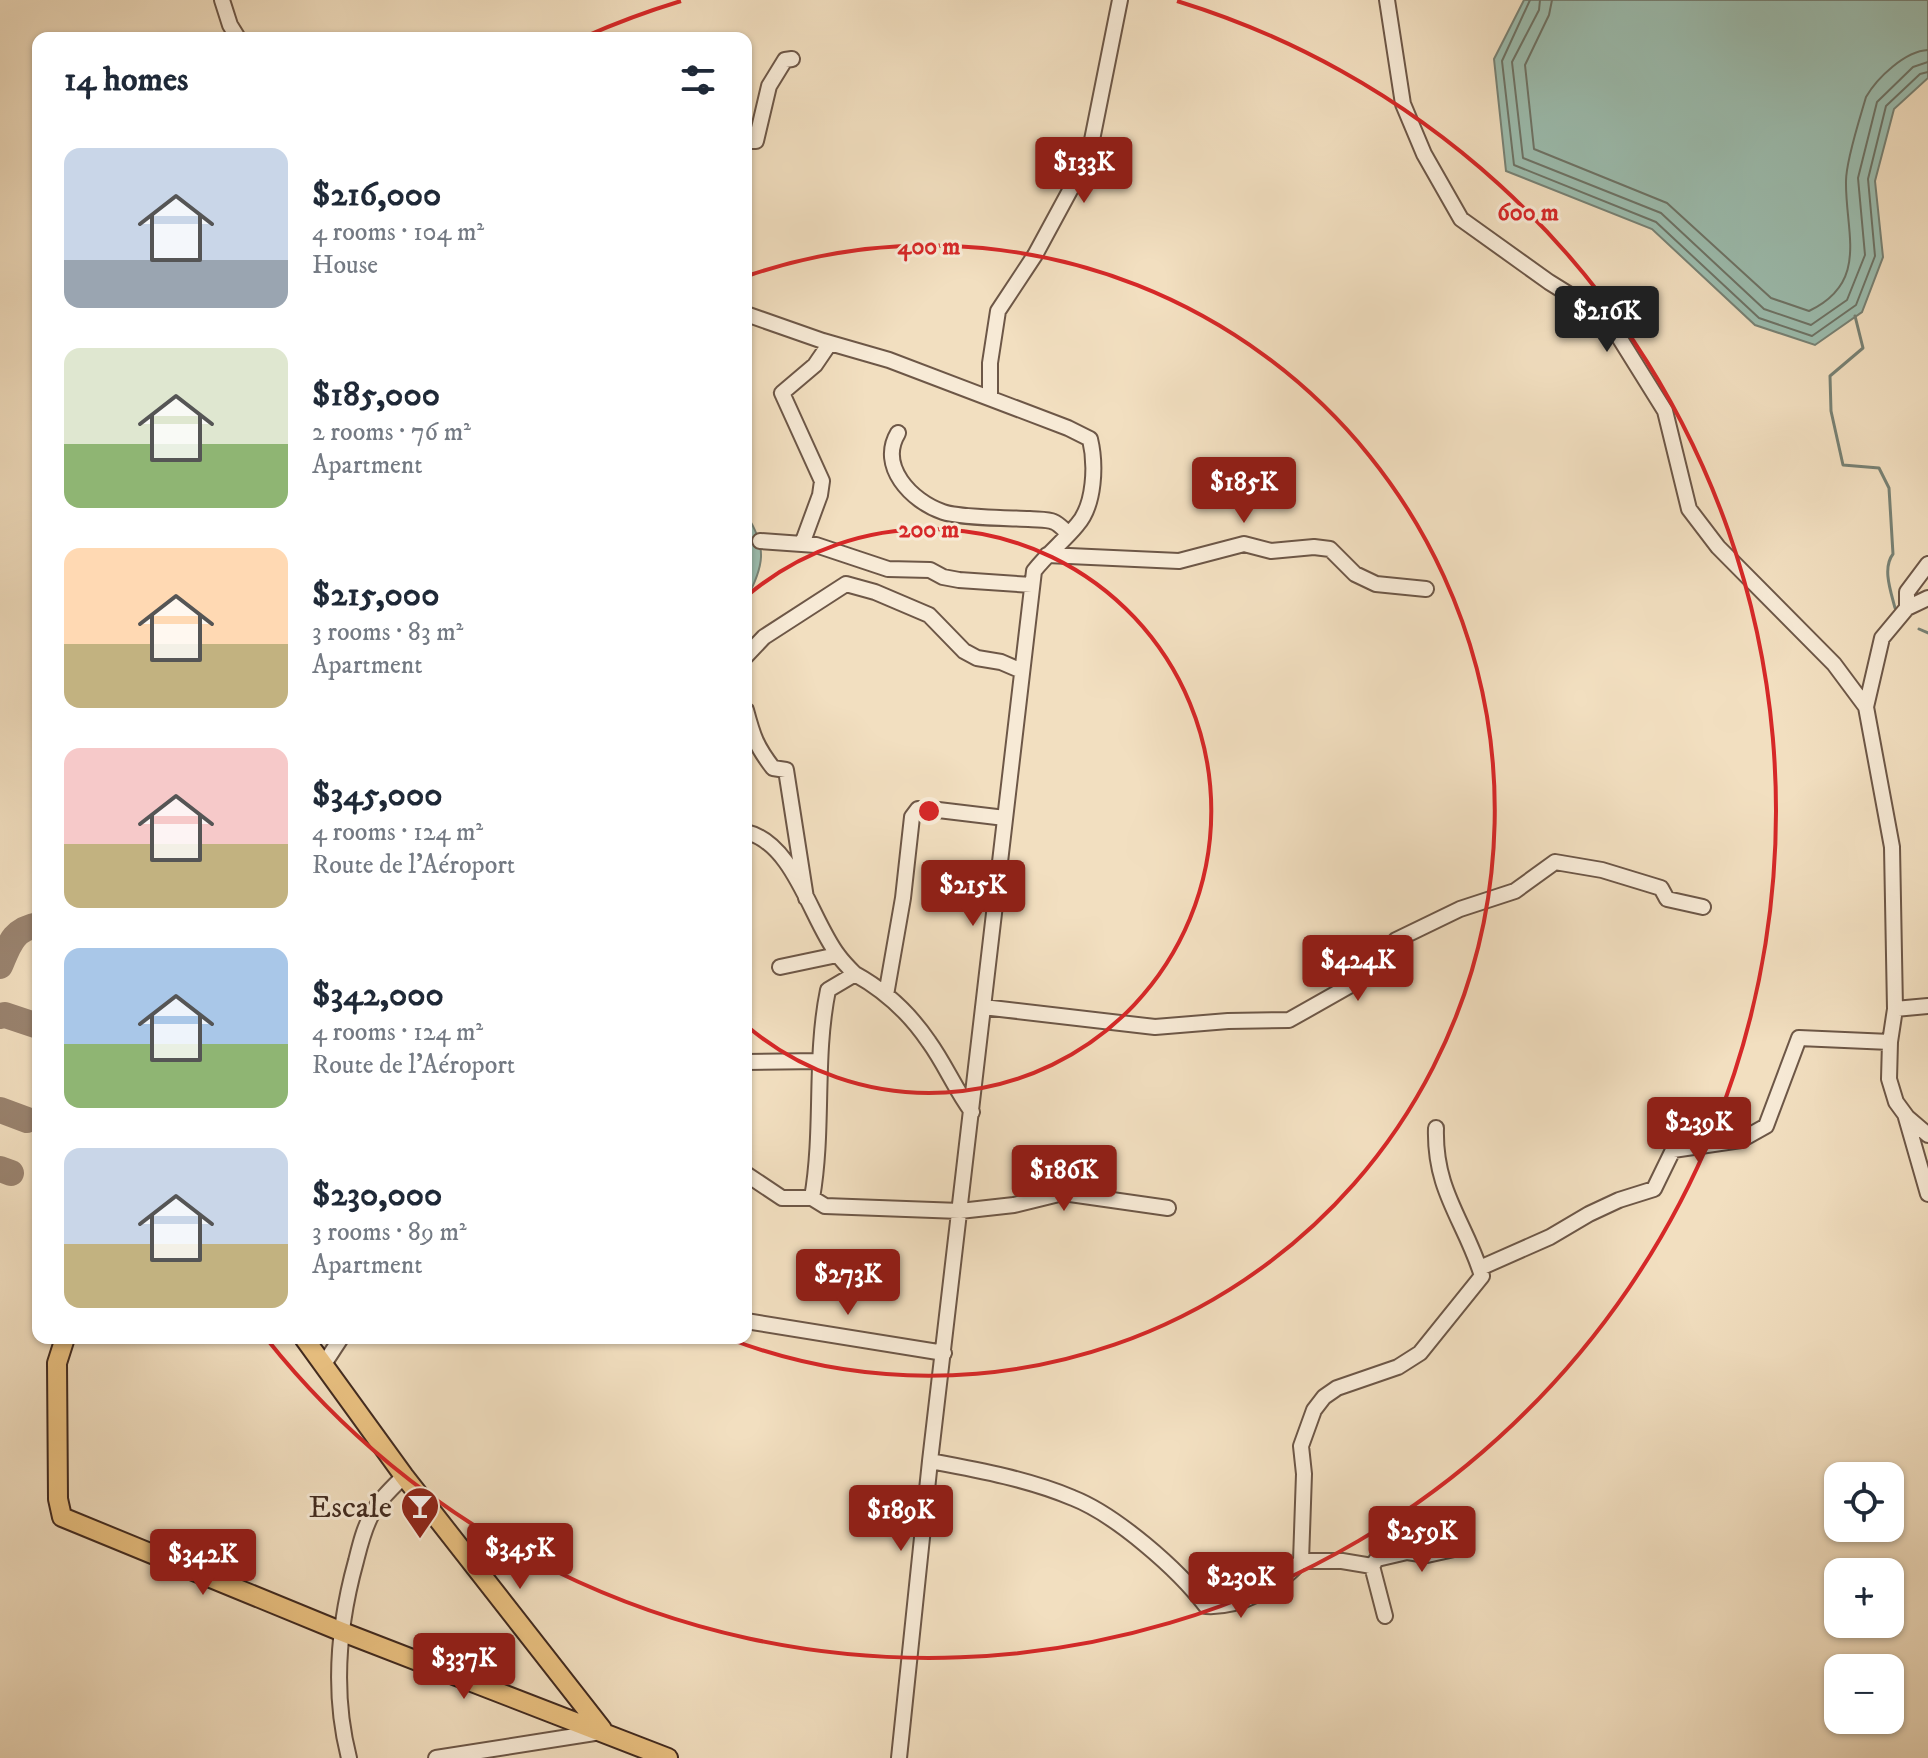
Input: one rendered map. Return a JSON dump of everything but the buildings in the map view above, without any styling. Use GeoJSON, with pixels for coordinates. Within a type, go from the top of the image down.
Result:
{"type":"FeatureCollection","features":[{"type":"Feature","properties":{"kind":"main road"},"geometry":{"type":"LineString","coordinates":[[63,1344],[57,1363],[58,1499],[62,1517],[340,1631],[604,1732],[636,1752],[668,1758]]}},
{"type":"Feature","properties":{"kind":"main road"},"geometry":{"type":"LineString","coordinates":[[309,1344],[404,1476],[604,1732]]}},
{"type":"Feature","properties":{"kind":"street"},"geometry":{"type":"LineString","coordinates":[[222,0],[234,32]]}},
{"type":"Feature","properties":{"kind":"street"},"geometry":{"type":"LineString","coordinates":[[990,398],[990,363],[998,311],[1035,255],[1091,145],[1120,0]]}},
{"type":"Feature","properties":{"kind":"street"},"geometry":{"type":"LineString","coordinates":[[1387,0],[1403,104],[1424,154],[1461,219],[1549,282],[1607,318],[1665,411],[1689,509],[1718,547],[1834,664],[1866,707]]}},
{"type":"Feature","properties":{"kind":"street"},"geometry":{"type":"LineString","coordinates":[[752,141],[756,141],[769,86],[785,60],[792,59]]}},
{"type":"Feature","properties":{"kind":"street"},"geometry":{"type":"LineString","coordinates":[[752,316],[889,360],[1068,428],[1090,439],[1094,456],[1086,509],[1079,524],[1034,571],[930,1461],[899,1758]]}},
{"type":"Feature","properties":{"kind":"street"},"geometry":{"type":"LineString","coordinates":[[802,544],[822,481],[782,393],[815,365],[830,343]]}},
{"type":"Feature","properties":{"kind":"street"},"geometry":{"type":"LineString","coordinates":[[898,433],[892,443],[890,457],[894,471],[902,483],[923,501],[944,513],[1052,521],[1068,533]]}},
{"type":"Feature","properties":{"kind":"street"},"geometry":{"type":"LineString","coordinates":[[760,541],[816,545],[888,569],[930,570],[959,580],[1032,585]]}},
{"type":"Feature","properties":{"kind":"street"},"geometry":{"type":"LineString","coordinates":[[1047,555],[1179,561],[1244,544],[1271,551],[1314,547],[1330,549],[1355,574],[1376,584],[1426,589]]}},
{"type":"Feature","properties":{"kind":"street"},"geometry":{"type":"LineString","coordinates":[[1907,608],[1907,592],[1928,564]]}},
{"type":"Feature","properties":{"kind":"street"},"geometry":{"type":"LineString","coordinates":[[752,650],[764,637],[846,584],[875,592],[929,615],[964,651],[1022,671]]}},
{"type":"Feature","properties":{"kind":"street"},"geometry":{"type":"LineString","coordinates":[[1928,598],[1907,608],[1882,638],[1866,707],[1892,847],[1895,1009],[1889,1079],[1896,1102],[1928,1135]]}},
{"type":"Feature","properties":{"kind":"street"},"geometry":{"type":"LineString","coordinates":[[752,735],[773,768],[786,770],[806,898]]}},
{"type":"Feature","properties":{"kind":"street"},"geometry":{"type":"LineString","coordinates":[[886,995],[903,898],[912,817],[918,809],[930,809],[1005,818]]}},
{"type":"Feature","properties":{"kind":"street"},"geometry":{"type":"LineString","coordinates":[[752,834],[776,850],[837,955],[855,974],[877,986],[911,1019],[930,1043],[955,1090],[972,1112]]}},
{"type":"Feature","properties":{"kind":"street"},"geometry":{"type":"LineString","coordinates":[[983,1007],[1155,1027],[1289,1020],[1358,981],[1396,940],[1460,909],[1515,891],[1555,862],[1602,870],[1661,888],[1667,899],[1703,907]]}},
{"type":"Feature","properties":{"kind":"street"},"geometry":{"type":"LineString","coordinates":[[780,967],[837,955]]}},
{"type":"Feature","properties":{"kind":"street"},"geometry":{"type":"LineString","coordinates":[[812,1198],[821,1088],[823,1011],[828,990],[855,974]]}},
{"type":"Feature","properties":{"kind":"street"},"geometry":{"type":"LineString","coordinates":[[1895,1009],[1928,1006]]}},
{"type":"Feature","properties":{"kind":"street"},"geometry":{"type":"LineString","coordinates":[[1480,1268],[1550,1237],[1619,1200],[1654,1189],[1673,1150],[1741,1140],[1766,1126],[1799,1038],[1890,1042]]}},
{"type":"Feature","properties":{"kind":"street"},"geometry":{"type":"LineString","coordinates":[[752,1062],[820,1061]]}},
{"type":"Feature","properties":{"kind":"street"},"geometry":{"type":"LineString","coordinates":[[1905,1114],[1928,1194]]}},
{"type":"Feature","properties":{"kind":"street"},"geometry":{"type":"LineString","coordinates":[[930,1461],[1000,1475],[1076,1498],[1108,1517],[1150,1551],[1192,1587],[1206,1606],[1238,1602],[1280,1582],[1301,1561],[1304,1474],[1301,1446],[1314,1410],[1324,1397],[1337,1388],[1398,1367],[1420,1353],[1482,1276],[1475,1251],[1442,1185],[1437,1166],[1436,1128]]}},
{"type":"Feature","properties":{"kind":"street"},"geometry":{"type":"LineString","coordinates":[[752,1178],[782,1198],[812,1198],[825,1206],[960,1211],[1014,1205],[1063,1193],[1168,1208]]}},
{"type":"Feature","properties":{"kind":"street"},"geometry":{"type":"LineString","coordinates":[[752,1322],[944,1353]]}},
{"type":"Feature","properties":{"kind":"street"},"geometry":{"type":"LineString","coordinates":[[324,1364],[337,1344]]}},
{"type":"Feature","properties":{"kind":"street"},"geometry":{"type":"LineString","coordinates":[[349,1758],[338,1688],[340,1631],[348,1588],[370,1516],[382,1498],[404,1476]]}},
{"type":"Feature","properties":{"kind":"street"},"geometry":{"type":"LineString","coordinates":[[1372,1566],[1377,1559],[1407,1552],[1427,1555],[1454,1549]]}},
{"type":"Feature","properties":{"kind":"street"},"geometry":{"type":"LineString","coordinates":[[1301,1561],[1342,1561],[1372,1566]]}},
{"type":"Feature","properties":{"kind":"street"},"geometry":{"type":"LineString","coordinates":[[1372,1566],[1385,1616]]}},
{"type":"Feature","properties":{"kind":"street"},"geometry":{"type":"LineString","coordinates":[[436,1758],[604,1732]]}},
{"type":"Feature","properties":{"kind":"water"},"geometry":{"type":"Polygon","coordinates":[[[1524,0],[1928,0],[1928,78],[1894,109],[1875,181],[1883,257],[1862,312],[1815,345],[1755,325],[1652,229],[1506,171],[1494,59],[1524,0]]]}},
{"type":"Feature","properties":{"kind":"water"},"geometry":{"type":"Polygon","coordinates":[[[752,524],[758,537],[761,557],[752,587],[752,524]]]}},
{"type":"Feature","properties":{"kind":"waterway"},"geometry":{"type":"LineString","coordinates":[[1855,316],[1863,348],[1830,376],[1831,411],[1843,465],[1879,468],[1889,488],[1893,554],[1888,573],[1895,608]]}},
{"type":"Feature","properties":{"kind":"waterway"},"geometry":{"type":"LineString","coordinates":[[1919,629],[1928,633]]}},
{"type":"Feature","properties":{"kind":"taxiway"},"geometry":{"type":"LineString","coordinates":[[0,966],[17,934],[32,926]]}},
{"type":"Feature","properties":{"kind":"taxiway"},"geometry":{"type":"LineString","coordinates":[[0,1016],[32,1024]]}},
{"type":"Feature","properties":{"kind":"taxiway"},"geometry":{"type":"LineString","coordinates":[[0,1110],[27,1120]]}},
{"type":"Feature","properties":{"kind":"taxiway"},"geometry":{"type":"LineString","coordinates":[[0,1169],[11,1173]]}},
{"type":"Feature","properties":{"kind":"place","name":"Escale"},"geometry":{"type":"Point","coordinates":[420,1540]}}]}
